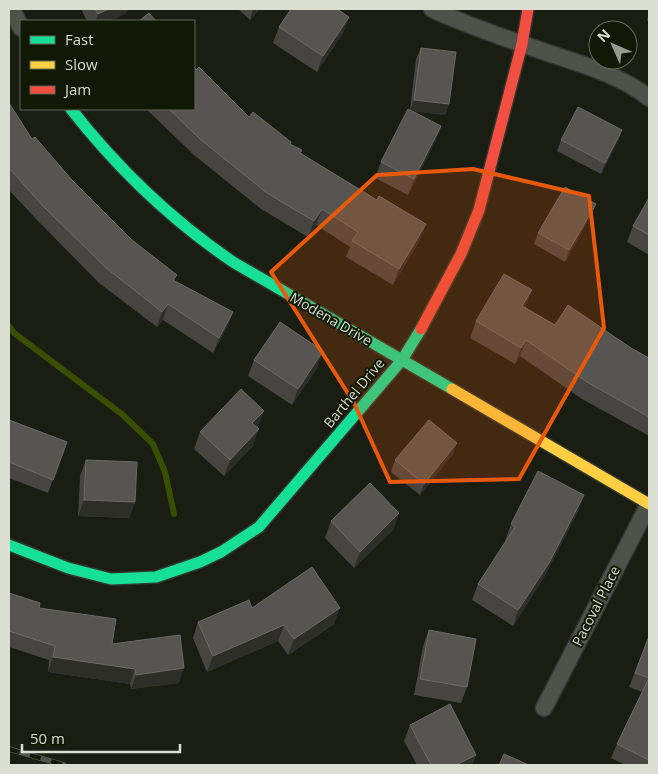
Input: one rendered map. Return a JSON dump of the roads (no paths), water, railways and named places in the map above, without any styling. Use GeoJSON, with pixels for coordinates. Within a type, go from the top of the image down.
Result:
{"type":"FeatureCollection","features":[{"type":"Feature","properties":{"kind":"street"},"geometry":{"type":"LineString","coordinates":[[12,9],[20,26]]}},
{"type":"Feature","properties":{"kind":"street"},"geometry":{"type":"LineString","coordinates":[[432,9],[464,24],[577,62],[620,80],[649,98]]}},
{"type":"Feature","properties":{"kind":"street","name":"Barthel Drive"},"geometry":{"type":"LineString","coordinates":[[9,545],[89,575],[117,579],[141,578],[192,567],[230,549],[259,527],[402,360],[438,300],[461,254],[479,210],[522,44],[528,9]]}},
{"type":"Feature","properties":{"kind":"street","name":"Modena Drive"},"geometry":{"type":"LineString","coordinates":[[72,110],[97,145],[124,174],[174,221],[233,262],[649,504]]}},
{"type":"Feature","properties":{"kind":"street","name":"Pacoval Place"},"geometry":{"type":"LineString","coordinates":[[544,708],[649,504]]}},
{"type":"Feature","properties":{"kind":"waterway"},"geometry":{"type":"LineString","coordinates":[[9,326],[14,333],[123,415],[153,444],[165,472],[174,514]]}},
{"type":"Feature","properties":{"kind":"railway"},"geometry":{"type":"LineString","coordinates":[[9,749],[64,765]]}}]}
